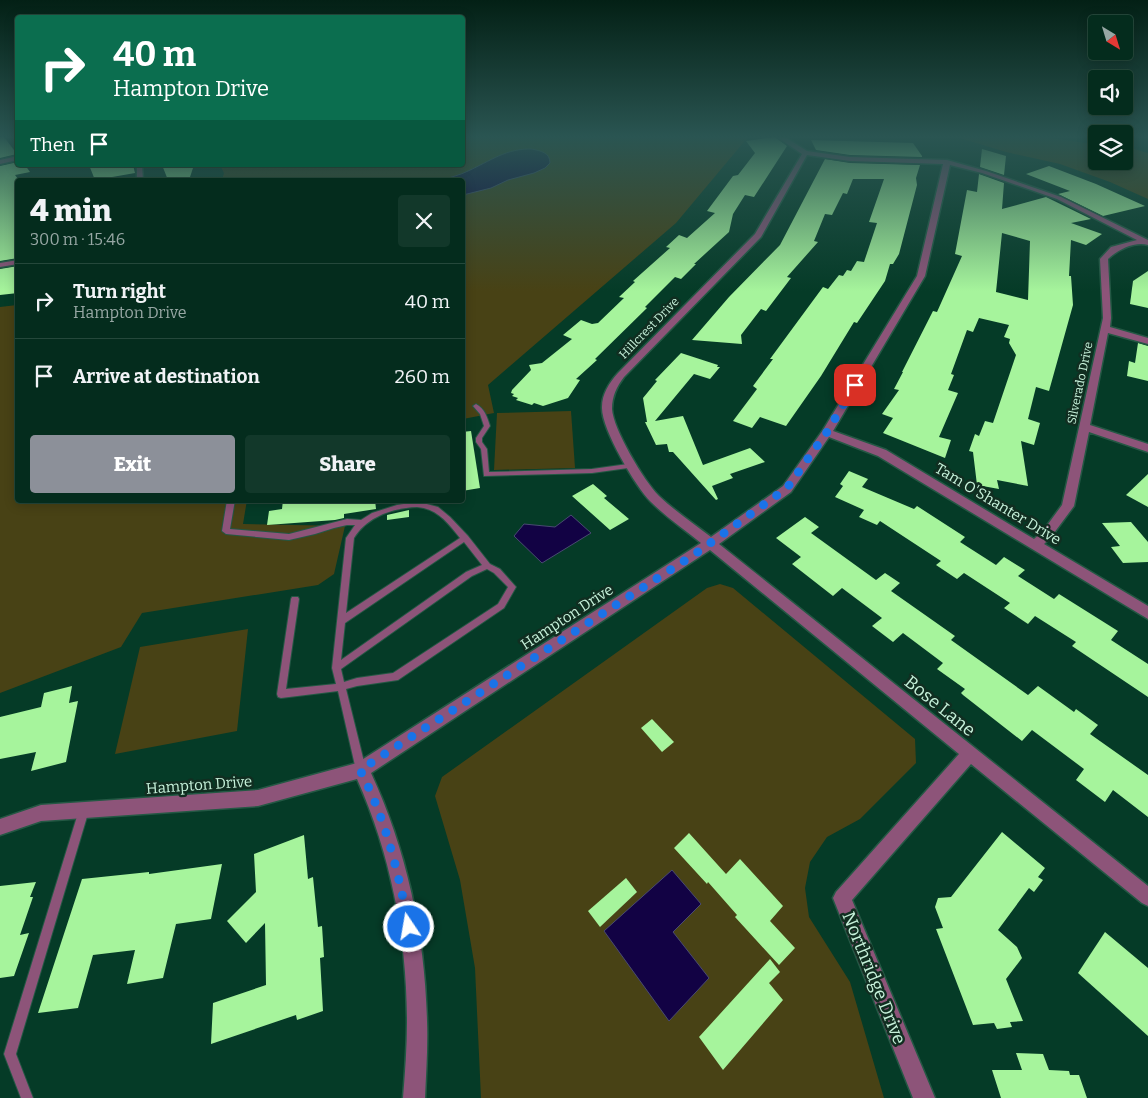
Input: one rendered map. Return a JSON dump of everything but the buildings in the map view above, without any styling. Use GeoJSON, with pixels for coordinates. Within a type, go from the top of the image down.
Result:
{"type":"FeatureCollection","features":[{"type":"Feature","properties":{"kind":"street","name":"Hillcrest Drive"},"geometry":{"type":"LineString","coordinates":[[711,543],[656,500],[636,478],[628,466],[607,412],[608,398],[614,383],[758,235],[785,188]]}},
{"type":"Feature","properties":{"kind":"street","name":"Hampton Drive"},"geometry":{"type":"LineString","coordinates":[[0,827],[41,813],[258,798],[360,770],[711,543],[787,488],[827,432],[921,276],[940,188]]}},
{"type":"Feature","properties":{"kind":"street"},"geometry":{"type":"LineString","coordinates":[[1031,188],[1059,198],[1146,242]]}},
{"type":"Feature","properties":{"kind":"street","name":"Silverado Drive"},"geometry":{"type":"LineString","coordinates":[[1035,545],[1047,534],[1068,506],[1107,318],[1104,259],[1114,249],[1146,242]]}},
{"type":"Feature","properties":{"kind":"street"},"geometry":{"type":"LineString","coordinates":[[0,264],[15,262]]}},
{"type":"Feature","properties":{"kind":"street"},"geometry":{"type":"LineString","coordinates":[[1105,329],[1148,341]]}},
{"type":"Feature","properties":{"kind":"street"},"geometry":{"type":"LineString","coordinates":[[1084,427],[1148,448]]}},
{"type":"Feature","properties":{"kind":"street","name":"Tam O'Shanter Drive"},"geometry":{"type":"LineString","coordinates":[[827,432],[882,453],[1148,613]]}},
{"type":"Feature","properties":{"kind":"street","name":"Bose Lane"},"geometry":{"type":"LineString","coordinates":[[711,543],[1148,897]]}},
{"type":"Feature","properties":{"kind":"street","name":"Northridge Drive"},"geometry":{"type":"LineString","coordinates":[[924,1098],[842,898],[970,754]]}},
{"type":"Feature","properties":{"kind":"street"},"geometry":{"type":"LineString","coordinates":[[360,770],[376,799],[394,856],[409,927],[417,1021],[414,1098]]}},
{"type":"Feature","properties":{"kind":"lane"},"geometry":{"type":"LineString","coordinates":[[476,406],[483,413],[487,426],[479,438],[484,449],[486,474],[584,472],[628,466]]}},
{"type":"Feature","properties":{"kind":"lane"},"geometry":{"type":"LineString","coordinates":[[230,503],[226,530],[289,537],[340,523],[361,523]]}},
{"type":"Feature","properties":{"kind":"lane"},"geometry":{"type":"LineString","coordinates":[[295,599],[282,694],[341,687],[356,682],[395,677],[501,606],[512,587],[497,571],[488,566],[465,538],[437,509],[425,505],[411,505],[369,516],[361,523],[350,538],[336,668],[341,687],[360,770]]}},
{"type":"Feature","properties":{"kind":"lane"},"geometry":{"type":"LineString","coordinates":[[341,621],[465,538]]}},
{"type":"Feature","properties":{"kind":"lane"},"geometry":{"type":"LineString","coordinates":[[336,668],[469,574],[488,566]]}},
{"type":"Feature","properties":{"kind":"lane"},"geometry":{"type":"LineString","coordinates":[[28,1098],[10,1054],[84,810]]}},
{"type":"Feature","properties":{"kind":"shaded area"},"geometry":{"type":"Polygon","coordinates":[[[465,188],[705,188],[676,223],[488,385],[494,413],[465,419],[465,188]]]}},
{"type":"Feature","properties":{"kind":"shaded area"},"geometry":{"type":"Polygon","coordinates":[[[465,188],[490,188],[465,194],[465,188]]]}},
{"type":"Feature","properties":{"kind":"shaded area"},"geometry":{"type":"Polygon","coordinates":[[[1124,188],[1148,188],[1148,199],[1124,188]]]}},
{"type":"Feature","properties":{"kind":"shaded area"},"geometry":{"type":"Polygon","coordinates":[[[15,305],[15,503],[246,503],[243,524],[345,526],[334,574],[318,585],[142,613],[121,647],[0,693],[0,307],[15,305]]]}},
{"type":"Feature","properties":{"kind":"shaded area"},"geometry":{"type":"Polygon","coordinates":[[[571,411],[575,468],[494,470],[497,413],[571,411]]]}},
{"type":"Feature","properties":{"kind":"shaded area"},"geometry":{"type":"Polygon","coordinates":[[[571,515],[591,533],[542,563],[514,536],[524,524],[555,527],[571,515]]]}},
{"type":"Feature","properties":{"kind":"shaded area"},"geometry":{"type":"Polygon","coordinates":[[[720,584],[733,588],[915,739],[916,763],[860,819],[827,837],[810,862],[805,888],[809,917],[850,982],[884,1098],[481,1098],[475,968],[460,880],[435,796],[442,777],[707,588],[720,584]]]}},
{"type":"Feature","properties":{"kind":"shaded area"},"geometry":{"type":"Polygon","coordinates":[[[248,629],[237,731],[115,754],[140,647],[248,629]]]}},
{"type":"Feature","properties":{"kind":"shaded area"},"geometry":{"type":"Polygon","coordinates":[[[672,870],[701,904],[673,932],[709,978],[669,1021],[604,931],[672,870]]]}},
{"type":"Feature","properties":{"kind":"route"},"geometry":{"type":"LineString","coordinates":[[409,927],[394,856],[376,799],[360,770],[695,554],[787,488],[827,432],[855,385]]}}]}
